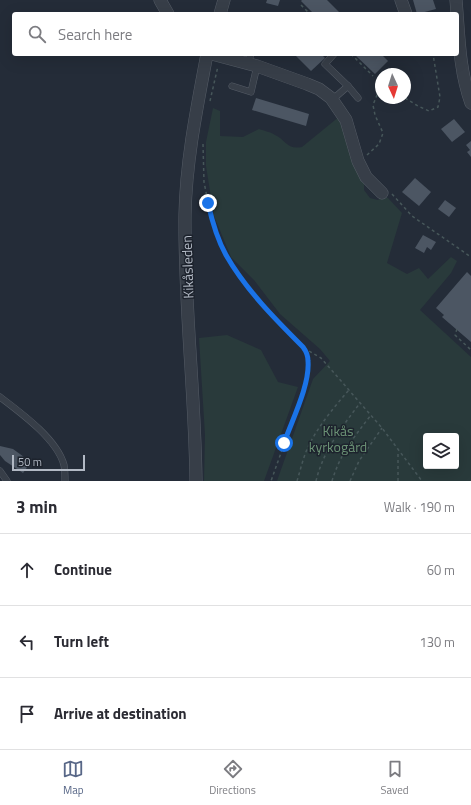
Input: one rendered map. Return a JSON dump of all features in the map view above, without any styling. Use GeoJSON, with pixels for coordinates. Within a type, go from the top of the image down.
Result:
{"type":"FeatureCollection","features":[{"type":"Feature","properties":{"kind":"street"},"geometry":{"type":"LineString","coordinates":[[160,0],[167,12]]}},
{"type":"Feature","properties":{"kind":"street"},"geometry":{"type":"LineString","coordinates":[[221,12],[224,0]]}},
{"type":"Feature","properties":{"kind":"street"},"geometry":{"type":"LineString","coordinates":[[401,0],[405,12]]}},
{"type":"Feature","properties":{"kind":"street"},"geometry":{"type":"LineString","coordinates":[[456,0],[457,12]]}},
{"type":"Feature","properties":{"kind":"street"},"geometry":{"type":"LineString","coordinates":[[459,35],[462,65],[471,103]]}},
{"type":"Feature","properties":{"kind":"street","name":"Kikåsleden"},"geometry":{"type":"LineString","coordinates":[[196,481],[195,430],[185,263],[185,214],[193,128],[207,56]]}},
{"type":"Feature","properties":{"kind":"street"},"geometry":{"type":"LineString","coordinates":[[222,56],[252,61],[319,89],[332,100],[346,120],[359,164],[366,177],[385,191]]}},
{"type":"Feature","properties":{"kind":"lane"},"geometry":{"type":"LineString","coordinates":[[332,56],[325,64],[358,98]]}},
{"type":"Feature","properties":{"kind":"lane"},"geometry":{"type":"LineString","coordinates":[[232,86],[251,92],[252,61]]}},
{"type":"Feature","properties":{"kind":"lane"},"geometry":{"type":"LineString","coordinates":[[332,100],[348,86]]}},
{"type":"Feature","properties":{"kind":"lane"},"geometry":{"type":"LineString","coordinates":[[0,397],[34,425],[53,444],[64,465],[65,481]]}},
{"type":"Feature","properties":{"kind":"lane"},"geometry":{"type":"LineString","coordinates":[[0,471],[8,481]]}},
{"type":"Feature","properties":{"kind":"path"},"geometry":{"type":"LineString","coordinates":[[300,5],[308,12]]}},
{"type":"Feature","properties":{"kind":"path"},"geometry":{"type":"LineString","coordinates":[[209,107],[216,56]]}},
{"type":"Feature","properties":{"kind":"path"},"geometry":{"type":"LineString","coordinates":[[353,56],[373,76]]}},
{"type":"Feature","properties":{"kind":"path"},"geometry":{"type":"LineString","coordinates":[[411,102],[429,111],[438,106],[440,97],[433,56]]}},
{"type":"Feature","properties":{"kind":"path"},"geometry":{"type":"LineString","coordinates":[[359,164],[379,144],[382,133],[375,115],[373,105],[375,100]]}},
{"type":"Feature","properties":{"kind":"path"},"geometry":{"type":"LineString","coordinates":[[203,143],[204,182],[208,203],[212,222],[225,254],[262,305],[307,353],[308,373],[304,388],[271,481]]}},
{"type":"Feature","properties":{"kind":"path"},"geometry":{"type":"LineString","coordinates":[[385,191],[412,216],[471,257]]}},
{"type":"Feature","properties":{"kind":"path"},"geometry":{"type":"LineString","coordinates":[[457,329],[454,335],[471,350]]}},
{"type":"Feature","properties":{"kind":"path"},"geometry":{"type":"LineString","coordinates":[[303,347],[321,358],[382,428],[422,481]]}},
{"type":"Feature","properties":{"kind":"path"},"geometry":{"type":"LineString","coordinates":[[297,481],[310,443],[349,390]]}},
{"type":"Feature","properties":{"kind":"path"},"geometry":{"type":"LineString","coordinates":[[316,481],[328,451],[360,403]]}},
{"type":"Feature","properties":{"kind":"path"},"geometry":{"type":"LineString","coordinates":[[332,481],[347,447],[371,415]]}},
{"type":"Feature","properties":{"kind":"path"},"geometry":{"type":"LineString","coordinates":[[350,481],[359,462],[382,428]]}},
{"type":"Feature","properties":{"kind":"path"},"geometry":{"type":"LineString","coordinates":[[398,451],[398,481]]}},
{"type":"Feature","properties":{"kind":"green space","name":"Kikås kyrkogård"},"geometry":{"type":"Polygon","coordinates":[[[213,108],[220,111],[220,136],[243,137],[259,129],[279,137],[290,146],[297,148],[302,147],[340,116],[364,183],[364,190],[370,198],[378,200],[383,196],[388,198],[402,213],[387,263],[407,274],[419,268],[428,279],[451,257],[457,261],[451,273],[420,310],[471,357],[471,481],[277,481],[313,379],[330,361],[320,349],[280,314],[254,280],[231,257],[214,216],[206,166],[206,142],[213,108]]]}},
{"type":"Feature","properties":{"kind":"green space"},"geometry":{"type":"Polygon","coordinates":[[[227,335],[261,350],[278,382],[298,387],[264,481],[204,481],[205,435],[199,338],[227,335]]]}},
{"type":"Feature","properties":{"kind":"building"},"geometry":{"type":"Polygon","coordinates":[[[267,0],[280,0],[278,6],[266,3],[267,0]]]}},
{"type":"Feature","properties":{"kind":"building"},"geometry":{"type":"Polygon","coordinates":[[[327,0],[339,12],[312,12],[301,1],[327,0]]]}},
{"type":"Feature","properties":{"kind":"building"},"geometry":{"type":"Polygon","coordinates":[[[413,0],[433,0],[436,9],[425,12],[416,12],[413,0]]]}},
{"type":"Feature","properties":{"kind":"building"},"geometry":{"type":"Polygon","coordinates":[[[296,56],[323,56],[325,58],[311,71],[296,56]]]}},
{"type":"Feature","properties":{"kind":"building"},"geometry":{"type":"Polygon","coordinates":[[[356,56],[383,56],[388,61],[381,68],[375,68],[375,74],[356,56]]]}},
{"type":"Feature","properties":{"kind":"building"},"geometry":{"type":"Polygon","coordinates":[[[256,98],[309,114],[306,126],[252,110],[256,98]]]}},
{"type":"Feature","properties":{"kind":"building"},"geometry":{"type":"Polygon","coordinates":[[[454,119],[465,132],[452,142],[441,129],[454,119]]]}},
{"type":"Feature","properties":{"kind":"building"},"geometry":{"type":"Polygon","coordinates":[[[471,141],[471,157],[467,152],[470,150],[466,145],[471,141]]]}},
{"type":"Feature","properties":{"kind":"building"},"geometry":{"type":"Polygon","coordinates":[[[415,178],[431,192],[419,206],[402,192],[415,178]]]}},
{"type":"Feature","properties":{"kind":"building"},"geometry":{"type":"Polygon","coordinates":[[[445,200],[456,208],[449,217],[438,209],[445,200]]]}},
{"type":"Feature","properties":{"kind":"building"},"geometry":{"type":"Polygon","coordinates":[[[423,235],[436,242],[431,250],[427,247],[424,253],[415,248],[423,235]]]}},
{"type":"Feature","properties":{"kind":"building"},"geometry":{"type":"Polygon","coordinates":[[[467,272],[471,276],[471,342],[442,317],[444,315],[436,308],[467,272]]]}},
{"type":"Feature","properties":{"kind":"building"},"geometry":{"type":"Polygon","coordinates":[[[0,446],[13,449],[31,462],[23,473],[5,461],[0,455],[0,446]]]}},
{"type":"Feature","properties":{"kind":"route"},"geometry":{"type":"LineString","coordinates":[[208,203],[212,222],[225,254],[262,305],[307,353],[308,373],[284,443]]}}]}
